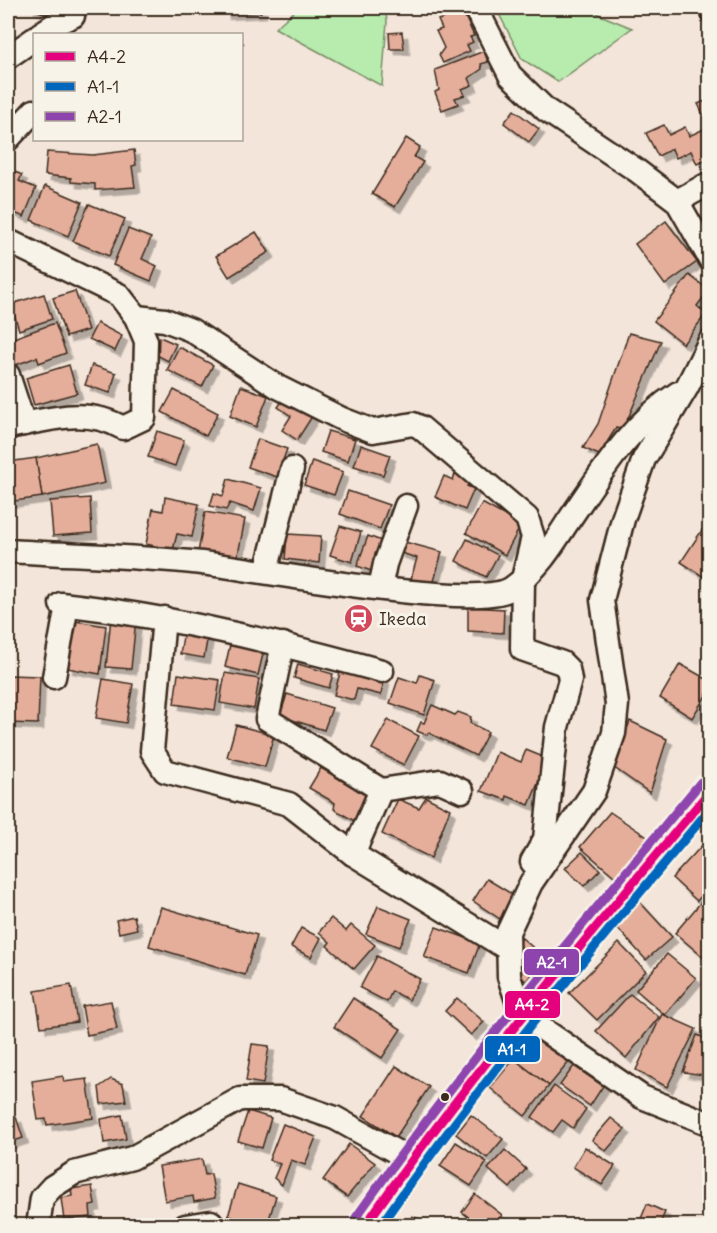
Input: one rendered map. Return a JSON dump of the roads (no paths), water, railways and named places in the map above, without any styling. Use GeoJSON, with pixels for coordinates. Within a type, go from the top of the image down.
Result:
{"type":"FeatureCollection","features":[{"type":"Feature","properties":{"kind":"main road"},"geometry":{"type":"LineString","coordinates":[[365,1226],[411,1160],[522,1015],[710,790]]}},
{"type":"Feature","properties":{"kind":"street"},"geometry":{"type":"LineString","coordinates":[[476,8],[510,75],[546,110],[636,170],[677,201],[710,259]]}},
{"type":"Feature","properties":{"kind":"street"},"geometry":{"type":"LineString","coordinates":[[41,33],[57,22],[73,19]]}},
{"type":"Feature","properties":{"kind":"street"},"geometry":{"type":"LineString","coordinates":[[8,57],[33,40]]}},
{"type":"Feature","properties":{"kind":"street"},"geometry":{"type":"LineString","coordinates":[[8,138],[33,112]]}},
{"type":"Feature","properties":{"kind":"street"},"geometry":{"type":"LineString","coordinates":[[677,201],[710,183]]}},
{"type":"Feature","properties":{"kind":"street"},"geometry":{"type":"LineString","coordinates":[[8,242],[119,295],[136,317],[146,341],[144,418],[123,428],[109,420],[74,415],[16,426],[8,375]]}},
{"type":"Feature","properties":{"kind":"street"},"geometry":{"type":"LineString","coordinates":[[136,317],[165,320],[191,330],[278,387],[342,419],[373,430],[413,424],[420,427],[527,518],[533,537],[523,579],[522,649],[562,663],[568,669],[570,680],[558,727],[545,839],[527,872],[531,883]]}},
{"type":"Feature","properties":{"kind":"street"},"geometry":{"type":"LineString","coordinates":[[710,341],[687,387],[644,459],[623,519],[602,600],[617,704],[614,733],[594,791],[531,883],[508,932],[509,977],[522,1015],[642,1097],[710,1124]]}},
{"type":"Feature","properties":{"kind":"street"},"geometry":{"type":"LineString","coordinates":[[8,551],[200,563],[380,588],[479,597],[510,590],[538,567],[618,448],[655,408],[687,387]]}},
{"type":"Feature","properties":{"kind":"street"},"geometry":{"type":"LineString","coordinates":[[266,572],[292,469]]}},
{"type":"Feature","properties":{"kind":"street"},"geometry":{"type":"LineString","coordinates":[[380,588],[385,564],[406,506]]}},
{"type":"Feature","properties":{"kind":"street"},"geometry":{"type":"LineString","coordinates":[[54,677],[64,604],[164,618],[283,644],[382,671]]}},
{"type":"Feature","properties":{"kind":"street"},"geometry":{"type":"LineString","coordinates":[[164,618],[152,751],[165,771],[289,804],[353,854],[508,949]]}},
{"type":"Feature","properties":{"kind":"street"},"geometry":{"type":"LineString","coordinates":[[283,644],[267,719],[381,790],[440,781],[462,791]]}},
{"type":"Feature","properties":{"kind":"street"},"geometry":{"type":"LineString","coordinates":[[353,854],[381,790]]}},
{"type":"Feature","properties":{"kind":"street"},"geometry":{"type":"LineString","coordinates":[[38,1226],[42,1198],[52,1187],[74,1173],[132,1158],[240,1099],[280,1099],[334,1118],[411,1160]]}},
{"type":"Feature","properties":{"kind":"street"},"geometry":{"type":"LineString","coordinates":[[674,1110],[710,1110]]}},
{"type":"Feature","properties":{"kind":"street"},"geometry":{"type":"LineString","coordinates":[[185,1226],[211,1222]]}},
{"type":"Feature","properties":{"kind":"place","name":"Ikeda"},"geometry":{"type":"Point","coordinates":[358,619]}}]}
